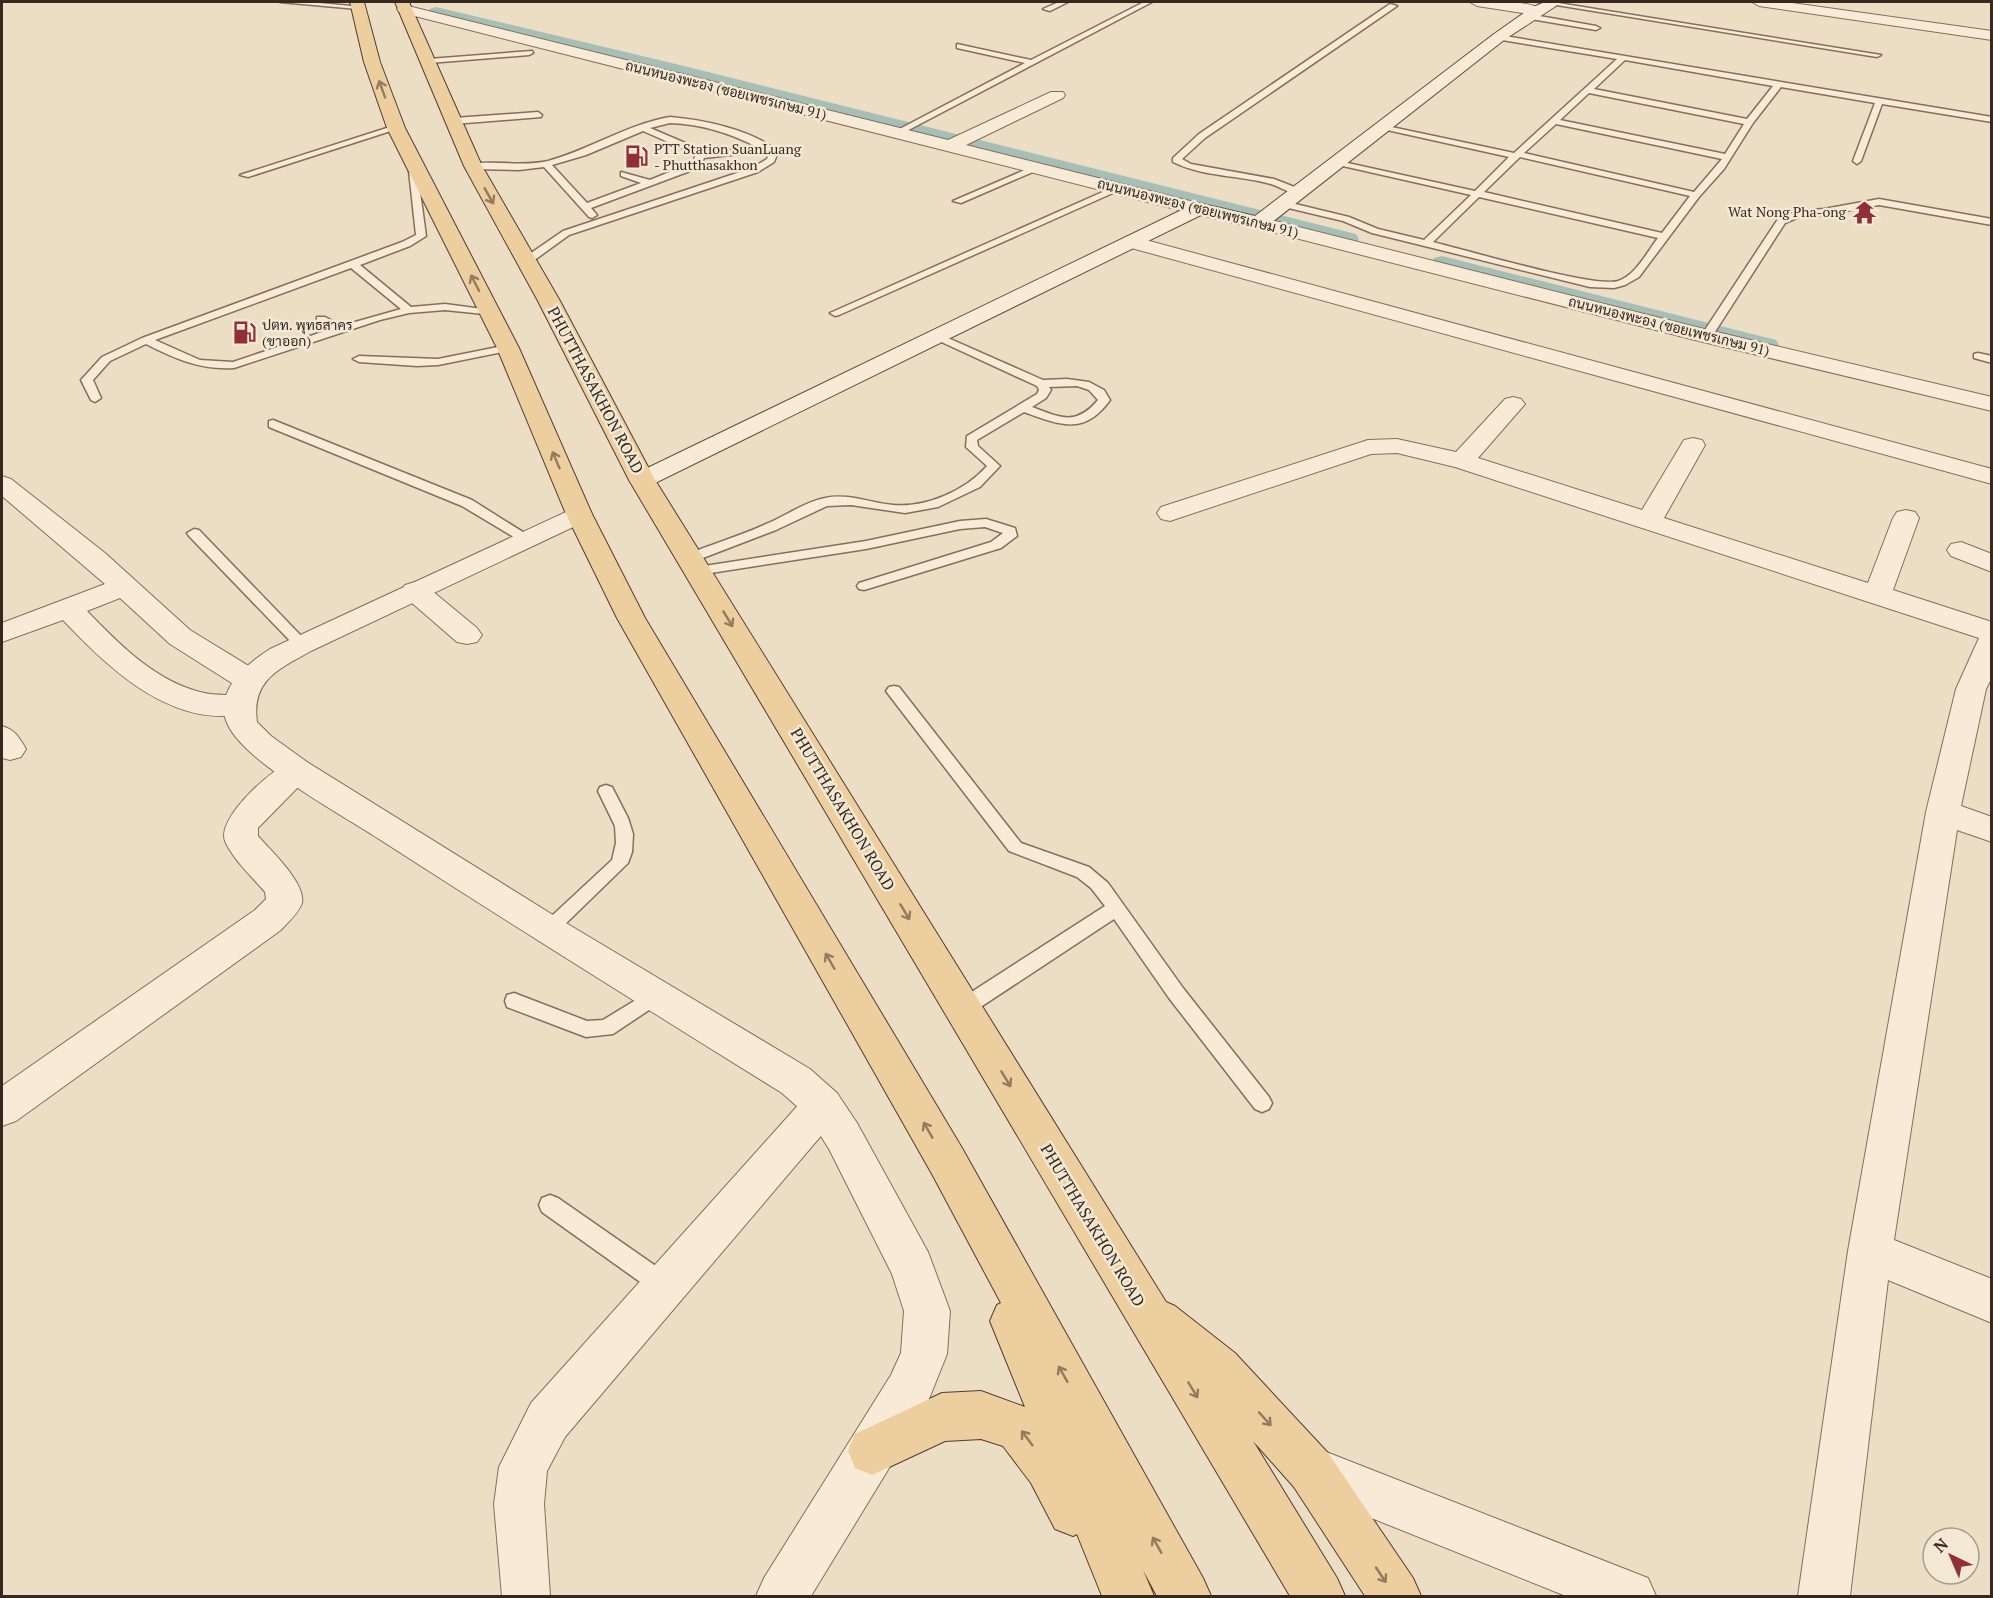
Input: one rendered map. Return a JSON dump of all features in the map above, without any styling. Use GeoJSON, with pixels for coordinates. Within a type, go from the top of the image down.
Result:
{"type":"FeatureCollection","features":[{"type":"Feature","properties":{"kind":"main road"},"geometry":{"type":"LineString","coordinates":[[357,4],[372,62],[396,128],[508,348],[579,514],[632,618],[947,1161],[1185,1596]]}},
{"type":"Feature","properties":{"kind":"main road","name":"PHUTTHASAKHON ROAD"},"geometry":{"type":"LineString","coordinates":[[403,5],[429,61],[472,166],[549,301],[642,480],[1319,1596]]}},
{"type":"Feature","properties":{"kind":"main road"},"geometry":{"type":"LineString","coordinates":[[947,1161],[1128,1596]]}},
{"type":"Feature","properties":{"kind":"main road"},"geometry":{"type":"LineString","coordinates":[[1144,1310],[1219,1369],[1311,1470],[1395,1596]]}},
{"type":"Feature","properties":{"kind":"main road"},"geometry":{"type":"LineString","coordinates":[[872,1451],[942,1417],[981,1415],[1019,1428],[1048,1466],[1121,1596]]}},
{"type":"Feature","properties":{"kind":"street"},"geometry":{"type":"LineString","coordinates":[[1477,2],[1543,7]]}},
{"type":"Feature","properties":{"kind":"street"},"geometry":{"type":"LineString","coordinates":[[1759,2],[1992,36]]}},
{"type":"Feature","properties":{"kind":"street","name":"ถนนหนองพะอง (ซอยเพชรเกษม 91)"},"geometry":{"type":"LineString","coordinates":[[403,5],[896,133],[1259,223],[1713,326],[1992,404]]}},
{"type":"Feature","properties":{"kind":"street"},"geometry":{"type":"LineString","coordinates":[[1259,223],[1499,37],[1543,7]]}},
{"type":"Feature","properties":{"kind":"street"},"geometry":{"type":"LineString","coordinates":[[950,146],[1057,95]]}},
{"type":"Feature","properties":{"kind":"street"},"geometry":{"type":"LineString","coordinates":[[642,480],[939,337],[1199,208]]}},
{"type":"Feature","properties":{"kind":"street"},"geometry":{"type":"LineString","coordinates":[[1131,242],[1992,477]]}},
{"type":"Feature","properties":{"kind":"street"},"geometry":{"type":"LineString","coordinates":[[1462,461],[1513,404]]}},
{"type":"Feature","properties":{"kind":"street"},"geometry":{"type":"LineString","coordinates":[[1648,523],[1693,445]]}},
{"type":"Feature","properties":{"kind":"street"},"geometry":{"type":"LineString","coordinates":[[1170,513],[1368,447],[1397,446],[1462,461],[1648,523],[1992,632]]}},
{"type":"Feature","properties":{"kind":"street"},"geometry":{"type":"LineString","coordinates":[[2,484],[95,559],[244,692]]}},
{"type":"Feature","properties":{"kind":"street"},"geometry":{"type":"LineString","coordinates":[[68,608],[120,662],[170,694],[200,703],[244,692],[269,662],[301,644],[579,514]]}},
{"type":"Feature","properties":{"kind":"street"},"geometry":{"type":"LineString","coordinates":[[1877,595],[1906,518]]}},
{"type":"Feature","properties":{"kind":"street"},"geometry":{"type":"LineString","coordinates":[[1961,549],[1992,564]]}},
{"type":"Feature","properties":{"kind":"street"},"geometry":{"type":"LineString","coordinates":[[2,633],[125,586]]}},
{"type":"Feature","properties":{"kind":"street"},"geometry":{"type":"LineString","coordinates":[[415,591],[467,635]]}},
{"type":"Feature","properties":{"kind":"street"},"geometry":{"type":"LineString","coordinates":[[1824,1596],[1870,1251],[1943,812],[1971,689],[1992,641]]}},
{"type":"Feature","properties":{"kind":"street"},"geometry":{"type":"LineString","coordinates":[[244,692],[243,724],[259,742],[296,770],[548,930],[796,1081],[823,1105],[843,1136],[912,1268],[927,1311],[924,1354],[908,1392],[782,1596]]}},
{"type":"Feature","properties":{"kind":"street"},"geometry":{"type":"LineString","coordinates":[[2,1108],[268,920],[284,903],[282,888],[241,839],[241,826],[251,813],[296,770]]}},
{"type":"Feature","properties":{"kind":"street"},"geometry":{"type":"LineString","coordinates":[[1943,812],[1992,830]]}},
{"type":"Feature","properties":{"kind":"street"},"geometry":{"type":"LineString","coordinates":[[526,1593],[519,1504],[523,1467],[548,1420],[823,1105]]}},
{"type":"Feature","properties":{"kind":"street"},"geometry":{"type":"LineString","coordinates":[[1870,1251],[1992,1301]]}},
{"type":"Feature","properties":{"kind":"street"},"geometry":{"type":"LineString","coordinates":[[1311,1470],[1630,1596]]}},
{"type":"Feature","properties":{"kind":"lane"},"geometry":{"type":"LineString","coordinates":[[284,2],[357,4]]}},
{"type":"Feature","properties":{"kind":"lane"},"geometry":{"type":"LineString","coordinates":[[1047,9],[1064,2]]}},
{"type":"Feature","properties":{"kind":"lane"},"geometry":{"type":"LineString","coordinates":[[896,133],[1148,2]]}},
{"type":"Feature","properties":{"kind":"lane"},"geometry":{"type":"LineString","coordinates":[[1299,192],[1274,182],[1188,166],[1176,160],[1202,136],[1393,6]]}},
{"type":"Feature","properties":{"kind":"lane"},"geometry":{"type":"LineString","coordinates":[[1543,7],[1596,28]]}},
{"type":"Feature","properties":{"kind":"lane"},"geometry":{"type":"LineString","coordinates":[[1543,7],[1877,55]]}},
{"type":"Feature","properties":{"kind":"lane"},"geometry":{"type":"LineString","coordinates":[[1499,37],[1992,120]]}},
{"type":"Feature","properties":{"kind":"lane"},"geometry":{"type":"LineString","coordinates":[[960,46],[1032,62]]}},
{"type":"Feature","properties":{"kind":"lane"},"geometry":{"type":"LineString","coordinates":[[429,61],[529,53]]}},
{"type":"Feature","properties":{"kind":"lane"},"geometry":{"type":"LineString","coordinates":[[1426,244],[1474,195],[1623,58]]}},
{"type":"Feature","properties":{"kind":"lane"},"geometry":{"type":"LineString","coordinates":[[1283,204],[1346,219],[1376,231],[1426,244],[1596,285],[1626,284],[1721,167],[1725,157],[1749,122],[1778,85]]}},
{"type":"Feature","properties":{"kind":"lane"},"geometry":{"type":"LineString","coordinates":[[1586,90],[1749,122]]}},
{"type":"Feature","properties":{"kind":"lane"},"geometry":{"type":"LineString","coordinates":[[1857,161],[1879,102]]}},
{"type":"Feature","properties":{"kind":"lane"},"geometry":{"type":"LineString","coordinates":[[454,121],[538,115]]}},
{"type":"Feature","properties":{"kind":"lane"},"geometry":{"type":"LineString","coordinates":[[472,166],[519,167],[546,164],[670,120],[687,121],[737,133],[774,152],[771,160],[755,170],[566,233],[525,262]]}},
{"type":"Feature","properties":{"kind":"lane"},"geometry":{"type":"LineString","coordinates":[[1554,121],[1725,157]]}},
{"type":"Feature","properties":{"kind":"lane"},"geometry":{"type":"LineString","coordinates":[[245,176],[396,128]]}},
{"type":"Feature","properties":{"kind":"lane"},"geometry":{"type":"LineString","coordinates":[[643,128],[694,150],[704,165],[733,178]]}},
{"type":"Feature","properties":{"kind":"lane"},"geometry":{"type":"LineString","coordinates":[[1382,128],[1696,195]]}},
{"type":"Feature","properties":{"kind":"lane"},"geometry":{"type":"LineString","coordinates":[[585,207],[704,165],[770,148]]}},
{"type":"Feature","properties":{"kind":"lane"},"geometry":{"type":"LineString","coordinates":[[95,398],[87,380],[106,359],[146,340],[354,264],[422,236],[411,155]]}},
{"type":"Feature","properties":{"kind":"lane"},"geometry":{"type":"LineString","coordinates":[[572,156],[591,163]]}},
{"type":"Feature","properties":{"kind":"lane"},"geometry":{"type":"LineString","coordinates":[[1337,162],[1474,195],[1664,236]]}},
{"type":"Feature","properties":{"kind":"lane"},"geometry":{"type":"LineString","coordinates":[[546,164],[599,222]]}},
{"type":"Feature","properties":{"kind":"lane"},"geometry":{"type":"LineString","coordinates":[[958,201],[1037,168]]}},
{"type":"Feature","properties":{"kind":"lane"},"geometry":{"type":"LineString","coordinates":[[624,174],[651,183]]}},
{"type":"Feature","properties":{"kind":"lane"},"geometry":{"type":"LineString","coordinates":[[835,314],[1119,188]]}},
{"type":"Feature","properties":{"kind":"lane"},"geometry":{"type":"LineString","coordinates":[[1713,326],[1781,221],[1797,214],[1824,213],[1879,202],[1992,222]]}},
{"type":"Feature","properties":{"kind":"lane"},"geometry":{"type":"LineString","coordinates":[[354,264],[409,310]]}},
{"type":"Feature","properties":{"kind":"lane"},"geometry":{"type":"LineString","coordinates":[[273,293],[290,302]]}},
{"type":"Feature","properties":{"kind":"lane"},"geometry":{"type":"LineString","coordinates":[[146,340],[195,363],[214,367],[234,365],[409,310],[445,306],[490,313]]}},
{"type":"Feature","properties":{"kind":"lane"},"geometry":{"type":"LineString","coordinates":[[321,319],[341,330]]}},
{"type":"Feature","properties":{"kind":"lane"},"geometry":{"type":"LineString","coordinates":[[939,337],[1041,384],[1075,383],[1102,394],[1104,400],[1096,412],[1075,423],[1064,422],[1022,407]]}},
{"type":"Feature","properties":{"kind":"lane"},"geometry":{"type":"LineString","coordinates":[[359,358],[417,363],[438,362],[508,348]]}},
{"type":"Feature","properties":{"kind":"lane"},"geometry":{"type":"LineString","coordinates":[[1978,356],[1992,360]]}},
{"type":"Feature","properties":{"kind":"lane"},"geometry":{"type":"LineString","coordinates":[[694,564],[826,502],[852,501],[895,510],[917,509],[948,498],[986,478],[994,466],[972,447],[970,439],[1042,396],[1045,390],[1041,384]]}},
{"type":"Feature","properties":{"kind":"lane"},"geometry":{"type":"LineString","coordinates":[[273,424],[468,503],[527,539]]}},
{"type":"Feature","properties":{"kind":"lane"},"geometry":{"type":"LineString","coordinates":[[694,564],[866,545],[960,525],[986,523],[1010,531],[1010,536],[996,545],[864,586]]}},
{"type":"Feature","properties":{"kind":"lane"},"geometry":{"type":"LineString","coordinates":[[194,533],[301,644]]}},
{"type":"Feature","properties":{"kind":"lane"},"geometry":{"type":"LineString","coordinates":[[894,691],[1015,847],[1034,856],[1084,872],[1103,890],[1176,993],[1262,1103]]}},
{"type":"Feature","properties":{"kind":"lane"},"geometry":{"type":"LineString","coordinates":[[548,930],[619,863],[626,848],[626,830],[606,791]]}},
{"type":"Feature","properties":{"kind":"lane"},"geometry":{"type":"LineString","coordinates":[[963,1008],[1116,908]]}},
{"type":"Feature","properties":{"kind":"lane"},"geometry":{"type":"LineString","coordinates":[[514,1001],[586,1029],[606,1028],[657,996]]}},
{"type":"Feature","properties":{"kind":"lane"},"geometry":{"type":"LineString","coordinates":[[550,1205],[666,1287]]}},
{"type":"Feature","properties":{"kind":"waterway"},"geometry":{"type":"LineString","coordinates":[[436,12],[680,70],[1348,239]]}},
{"type":"Feature","properties":{"kind":"waterway"},"geometry":{"type":"LineString","coordinates":[[1442,263],[1767,345]]}},
{"type":"Feature","properties":{"kind":"place","name":"PTT Station SuanLuang - Phutthasakhon"},"geometry":{"type":"Point","coordinates":[636,157]}},
{"type":"Feature","properties":{"kind":"place","name":"Wat Nong Pha-ong"},"geometry":{"type":"Point","coordinates":[1864,212]}},
{"type":"Feature","properties":{"kind":"place","name":"ปตท. พุทธสาคร (ขาออก)"},"geometry":{"type":"Point","coordinates":[244,333]}}]}
